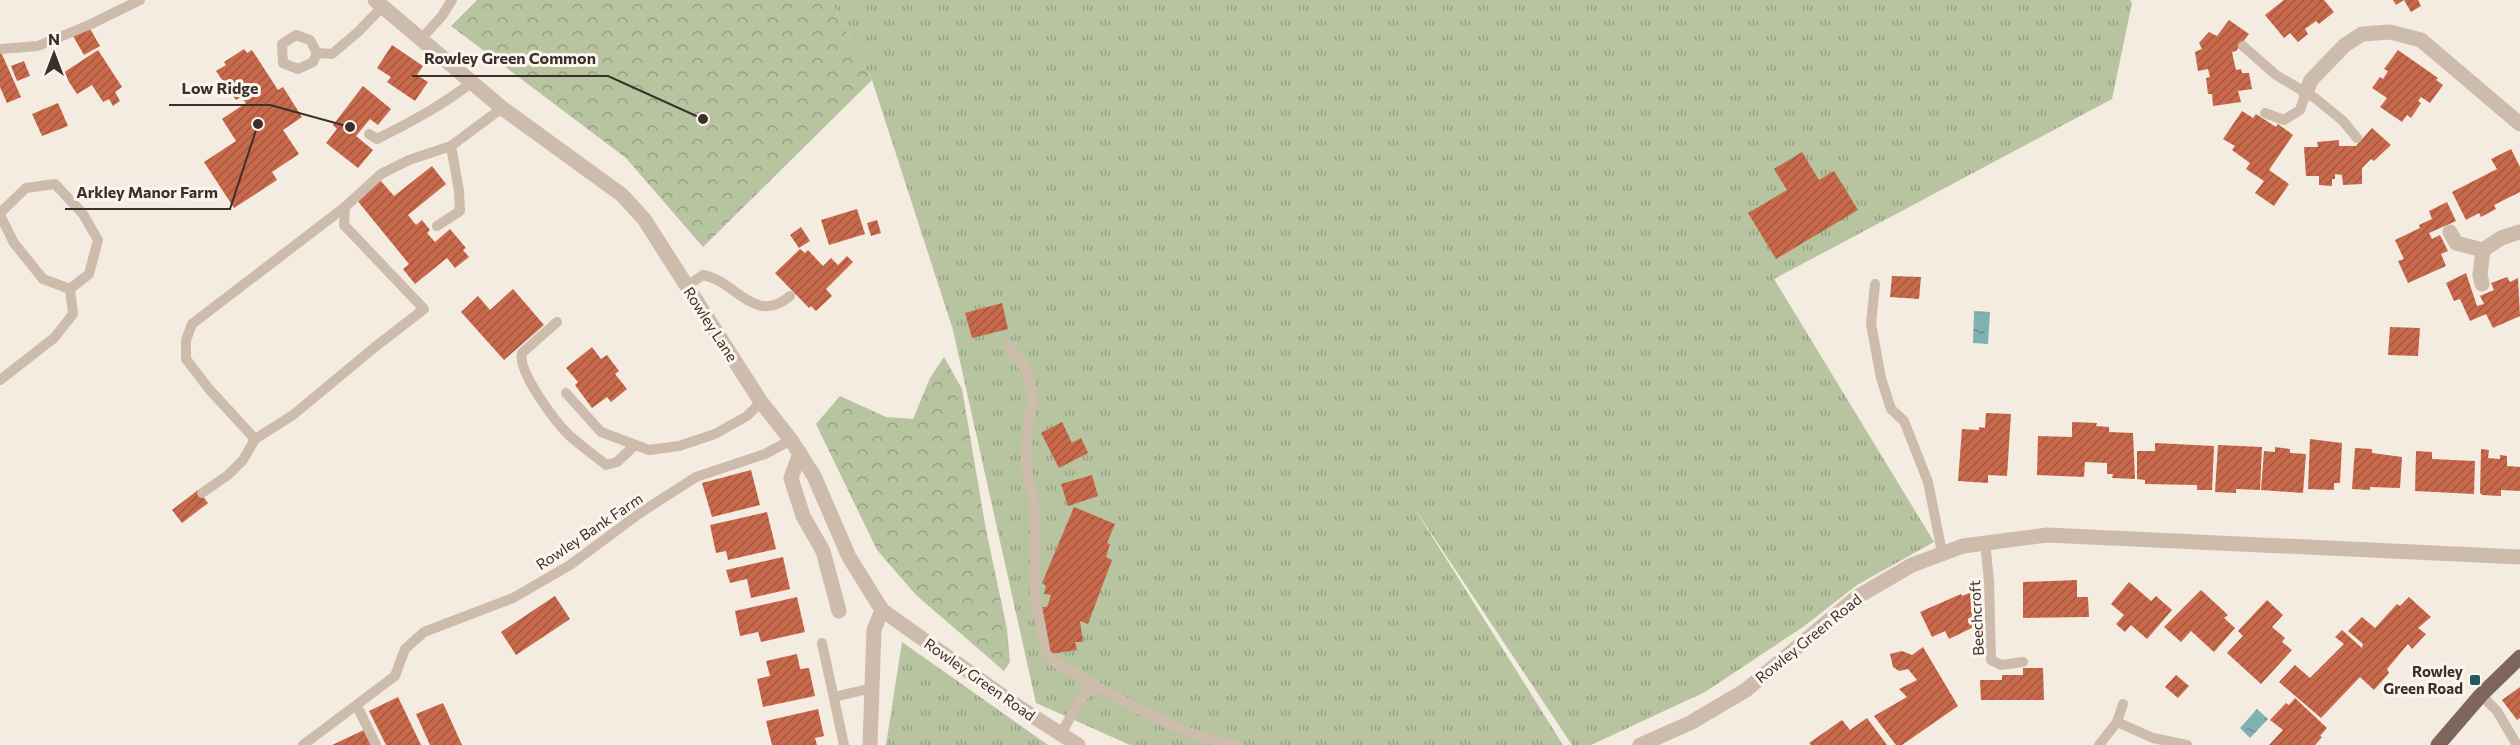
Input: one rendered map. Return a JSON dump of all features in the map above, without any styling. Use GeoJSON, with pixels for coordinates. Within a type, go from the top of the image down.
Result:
{"type":"FeatureCollection","features":[{"type":"Feature","properties":{"kind":"main road"},"geometry":{"type":"LineString","coordinates":[[2438,745],[2481,694],[2520,657]]}},
{"type":"Feature","properties":{"kind":"street","name":"Rowley Lane"},"geometry":{"type":"LineString","coordinates":[[379,3],[502,108],[622,195],[644,219],[761,402],[795,446],[814,476],[849,557],[882,610]]}},
{"type":"Feature","properties":{"kind":"street"},"geometry":{"type":"LineString","coordinates":[[2306,93],[2312,80],[2345,45],[2362,34],[2390,32],[2421,40],[2520,123]]}},
{"type":"Feature","properties":{"kind":"street"},"geometry":{"type":"LineString","coordinates":[[2450,232],[2456,243],[2483,250],[2501,238],[2520,232]]}},
{"type":"Feature","properties":{"kind":"street"},"geometry":{"type":"LineString","coordinates":[[2482,284],[2480,275],[2483,250]]}},
{"type":"Feature","properties":{"kind":"street"},"geometry":{"type":"LineString","coordinates":[[795,446],[791,478],[803,516],[823,551],[839,611]]}},
{"type":"Feature","properties":{"kind":"street","name":"Rowley Green Road"},"geometry":{"type":"LineString","coordinates":[[1640,745],[1746,690],[1857,597],[1912,565],[1942,552],[1985,542],[2047,535],[2520,557]]}},
{"type":"Feature","properties":{"kind":"street"},"geometry":{"type":"LineString","coordinates":[[870,745],[874,630],[882,610]]}},
{"type":"Feature","properties":{"kind":"street","name":"Rowley Green Road"},"geometry":{"type":"LineString","coordinates":[[882,610],[1014,704],[1078,745]]}},
{"type":"Feature","properties":{"kind":"lane"},"geometry":{"type":"LineString","coordinates":[[0,49],[38,46],[89,25],[140,0]]}},
{"type":"Feature","properties":{"kind":"lane"},"geometry":{"type":"LineString","coordinates":[[422,39],[442,16],[452,0]]}},
{"type":"Feature","properties":{"kind":"lane"},"geometry":{"type":"LineString","coordinates":[[317,53],[332,54],[358,32],[379,3]]}},
{"type":"Feature","properties":{"kind":"lane"},"geometry":{"type":"LineString","coordinates":[[2243,46],[2276,75],[2306,93],[2343,121],[2357,138]]}},
{"type":"Feature","properties":{"kind":"lane"},"geometry":{"type":"LineString","coordinates":[[369,134],[377,139],[406,125],[450,99],[472,82]]}},
{"type":"Feature","properties":{"kind":"lane"},"geometry":{"type":"LineString","coordinates":[[2265,112],[2284,120],[2300,110],[2306,93]]}},
{"type":"Feature","properties":{"kind":"lane"},"geometry":{"type":"LineString","coordinates":[[255,439],[209,389],[186,359],[186,340],[192,324],[345,207],[381,174],[410,160],[451,146],[502,108]]}},
{"type":"Feature","properties":{"kind":"lane"},"geometry":{"type":"LineString","coordinates":[[437,226],[460,211],[451,146]]}},
{"type":"Feature","properties":{"kind":"lane"},"geometry":{"type":"LineString","coordinates":[[55,184],[83,214],[98,240],[89,274],[70,289],[43,279],[14,243],[0,214],[26,188],[55,184]]}},
{"type":"Feature","properties":{"kind":"lane"},"geometry":{"type":"LineString","coordinates":[[202,493],[228,475],[243,460],[255,439],[293,416],[375,346],[424,309],[344,225],[345,207]]}},
{"type":"Feature","properties":{"kind":"lane"},"geometry":{"type":"LineString","coordinates":[[687,286],[703,275],[715,277],[739,295],[765,308],[780,305],[790,296]]}},
{"type":"Feature","properties":{"kind":"lane"},"geometry":{"type":"LineString","coordinates":[[1875,284],[1871,324],[1881,378],[1891,409],[1904,421],[1928,482],[1942,552]]}},
{"type":"Feature","properties":{"kind":"lane"},"geometry":{"type":"LineString","coordinates":[[0,380],[54,338],[73,314],[70,289]]}},
{"type":"Feature","properties":{"kind":"lane"},"geometry":{"type":"LineString","coordinates":[[557,321],[522,353],[521,363],[533,388],[568,434],[606,465],[617,462],[634,445]]}},
{"type":"Feature","properties":{"kind":"lane"},"geometry":{"type":"LineString","coordinates":[[1008,345],[1028,373],[1033,401],[1028,425],[1026,463],[1035,509],[1035,596],[1046,654],[1056,663],[1194,735],[1236,745]]}},
{"type":"Feature","properties":{"kind":"lane"},"geometry":{"type":"LineString","coordinates":[[566,393],[601,432],[650,450],[679,446],[715,434],[747,416],[761,402]]}},
{"type":"Feature","properties":{"kind":"lane","name":"Rowley Bank Farm"},"geometry":{"type":"LineString","coordinates":[[303,745],[395,676],[405,649],[424,632],[513,598],[560,571],[640,513],[696,477],[795,446]]}},
{"type":"Feature","properties":{"kind":"lane","name":"Beechcroft"},"geometry":{"type":"LineString","coordinates":[[1985,542],[1989,581],[1991,660],[2001,666],[2023,662]]}},
{"type":"Feature","properties":{"kind":"lane"},"geometry":{"type":"LineString","coordinates":[[822,643],[844,745]]}},
{"type":"Feature","properties":{"kind":"lane"},"geometry":{"type":"LineString","coordinates":[[1061,734],[1077,705],[1093,683]]}},
{"type":"Feature","properties":{"kind":"lane"},"geometry":{"type":"LineString","coordinates":[[834,698],[872,688]]}},
{"type":"Feature","properties":{"kind":"lane"},"geometry":{"type":"LineString","coordinates":[[2481,694],[2497,711],[2517,745]]}},
{"type":"Feature","properties":{"kind":"lane"},"geometry":{"type":"LineString","coordinates":[[2099,745],[2117,722],[2123,704]]}},
{"type":"Feature","properties":{"kind":"lane"},"geometry":{"type":"LineString","coordinates":[[357,706],[376,745]]}},
{"type":"Feature","properties":{"kind":"lane"},"geometry":{"type":"LineString","coordinates":[[2117,722],[2154,738],[2187,745]]}},
{"type":"Feature","properties":{"kind":"green space"},"geometry":{"type":"Polygon","coordinates":[[[477,0],[830,0],[872,80],[703,247],[626,158],[451,26],[477,0]]]}},
{"type":"Feature","properties":{"kind":"green space"},"geometry":{"type":"Polygon","coordinates":[[[830,0],[2130,0],[2132,3],[2112,99],[1774,279],[1934,542],[1857,585],[1803,627],[1705,692],[1591,745],[1572,745],[1413,506],[1563,745],[1130,745],[1036,703],[953,330],[872,80],[830,0]]]}},
{"type":"Feature","properties":{"kind":"green space"},"geometry":{"type":"Polygon","coordinates":[[[944,357],[962,389],[986,530],[1007,629],[1010,662],[1004,671],[916,595],[877,550],[816,424],[840,396],[886,417],[913,419],[930,378],[944,357]]]}},
{"type":"Feature","properties":{"kind":"green space"},"geometry":{"type":"Polygon","coordinates":[[[902,642],[1048,745],[886,745],[902,642]]]}},
{"type":"Feature","properties":{"kind":"water"},"geometry":{"type":"Polygon","coordinates":[[[1974,311],[1990,312],[1988,344],[1973,343],[1974,311]]]}},
{"type":"Feature","properties":{"kind":"water"},"geometry":{"type":"Polygon","coordinates":[[[2257,709],[2268,719],[2250,738],[2240,728],[2257,709]]]}},
{"type":"Feature","properties":{"kind":"building"},"geometry":{"type":"Polygon","coordinates":[[[2284,0],[2324,0],[2334,12],[2319,24],[2316,21],[2305,29],[2308,34],[2298,42],[2290,33],[2284,38],[2265,15],[2284,0]]]}},
{"type":"Feature","properties":{"kind":"building"},"geometry":{"type":"Polygon","coordinates":[[[2393,0],[2404,0],[2396,5],[2393,0]]]}},
{"type":"Feature","properties":{"kind":"building"},"geometry":{"type":"Polygon","coordinates":[[[2404,0],[2418,0],[2421,6],[2411,12],[2404,0]]]}},
{"type":"Feature","properties":{"kind":"building"},"geometry":{"type":"Polygon","coordinates":[[[2229,20],[2249,34],[2236,51],[2232,52],[2236,70],[2241,69],[2242,73],[2249,73],[2252,89],[2238,91],[2241,102],[2213,106],[2212,94],[2208,94],[2206,78],[2210,77],[2208,69],[2198,71],[2195,52],[2202,49],[2199,43],[2209,32],[2217,36],[2229,20]]]}},
{"type":"Feature","properties":{"kind":"building"},"geometry":{"type":"Polygon","coordinates":[[[89,27],[100,46],[84,55],[73,36],[89,27]]]}},
{"type":"Feature","properties":{"kind":"building"},"geometry":{"type":"Polygon","coordinates":[[[392,45],[423,66],[417,75],[428,82],[415,101],[387,82],[391,77],[377,68],[392,45]]]}},
{"type":"Feature","properties":{"kind":"building"},"geometry":{"type":"Polygon","coordinates":[[[244,49],[247,53],[252,50],[278,90],[283,87],[302,117],[283,130],[299,154],[272,172],[277,180],[234,208],[204,162],[236,141],[222,119],[246,103],[241,97],[236,100],[216,71],[226,65],[224,62],[244,49]]]}},
{"type":"Feature","properties":{"kind":"building"},"geometry":{"type":"Polygon","coordinates":[[[0,50],[21,97],[7,103],[0,87],[0,50]]]}},
{"type":"Feature","properties":{"kind":"building"},"geometry":{"type":"Polygon","coordinates":[[[98,50],[122,87],[115,92],[120,101],[113,106],[109,99],[103,102],[92,85],[77,94],[63,73],[98,50]]]}},
{"type":"Feature","properties":{"kind":"building"},"geometry":{"type":"Polygon","coordinates":[[[2398,50],[2438,78],[2436,80],[2443,85],[2430,103],[2421,97],[2418,101],[2421,103],[2411,118],[2407,115],[2402,122],[2380,107],[2387,98],[2372,88],[2380,77],[2383,79],[2388,71],[2384,69],[2398,50]]]}},
{"type":"Feature","properties":{"kind":"building"},"geometry":{"type":"Polygon","coordinates":[[[24,61],[30,76],[17,81],[11,66],[24,61]]]}},
{"type":"Feature","properties":{"kind":"building"},"geometry":{"type":"Polygon","coordinates":[[[363,86],[391,109],[378,125],[370,119],[356,136],[373,150],[358,168],[326,143],[337,129],[333,125],[363,86]]]}},
{"type":"Feature","properties":{"kind":"building"},"geometry":{"type":"Polygon","coordinates":[[[58,103],[68,126],[42,136],[32,114],[58,103]]]}},
{"type":"Feature","properties":{"kind":"building"},"geometry":{"type":"Polygon","coordinates":[[[2242,111],[2253,118],[2256,114],[2276,127],[2278,124],[2293,135],[2269,170],[2289,184],[2274,206],[2255,193],[2264,181],[2246,169],[2250,163],[2232,150],[2235,146],[2223,139],[2242,111]]]}},
{"type":"Feature","properties":{"kind":"building"},"geometry":{"type":"Polygon","coordinates":[[[2372,128],[2391,145],[2374,161],[2371,159],[2362,168],[2362,184],[2343,185],[2342,175],[2335,174],[2332,186],[2319,185],[2319,176],[2306,176],[2304,147],[2318,147],[2317,142],[2339,140],[2339,146],[2356,146],[2372,128]]]}},
{"type":"Feature","properties":{"kind":"building"},"geometry":{"type":"Polygon","coordinates":[[[2511,149],[2520,167],[2520,192],[2494,205],[2496,209],[2481,217],[2479,213],[2466,220],[2452,192],[2497,169],[2491,159],[2511,149]]]}},
{"type":"Feature","properties":{"kind":"building"},"geometry":{"type":"Polygon","coordinates":[[[1802,152],[1819,180],[1834,171],[1858,210],[1776,259],[1748,213],[1787,190],[1774,169],[1802,152]]]}},
{"type":"Feature","properties":{"kind":"building"},"geometry":{"type":"Polygon","coordinates":[[[432,166],[446,184],[408,215],[416,225],[422,220],[430,230],[427,233],[435,242],[450,229],[466,248],[463,250],[469,257],[455,268],[447,258],[415,284],[403,269],[409,264],[356,199],[380,180],[394,196],[432,166]]]}},
{"type":"Feature","properties":{"kind":"building"},"geometry":{"type":"Polygon","coordinates":[[[2447,202],[2456,221],[2429,233],[2432,239],[2440,235],[2448,251],[2441,254],[2446,266],[2408,283],[2398,261],[2404,259],[2395,240],[2420,228],[2419,225],[2432,219],[2429,211],[2447,202]]]}},
{"type":"Feature","properties":{"kind":"building"},"geometry":{"type":"Polygon","coordinates":[[[857,209],[865,234],[829,245],[821,220],[857,209]]]}},
{"type":"Feature","properties":{"kind":"building"},"geometry":{"type":"Polygon","coordinates":[[[877,220],[881,233],[871,236],[867,223],[877,220]]]}},
{"type":"Feature","properties":{"kind":"building"},"geometry":{"type":"Polygon","coordinates":[[[801,227],[810,241],[799,248],[790,235],[801,227]]]}},
{"type":"Feature","properties":{"kind":"building"},"geometry":{"type":"Polygon","coordinates":[[[800,249],[805,253],[808,250],[823,266],[831,258],[838,265],[847,256],[853,262],[826,289],[832,296],[816,311],[811,306],[809,308],[775,273],[800,249]]]}},
{"type":"Feature","properties":{"kind":"building"},"geometry":{"type":"Polygon","coordinates":[[[2466,273],[2477,306],[2484,304],[2480,296],[2494,290],[2491,283],[2507,277],[2510,282],[2518,278],[2520,316],[2493,328],[2486,314],[2470,321],[2460,299],[2454,301],[2446,283],[2466,273]]]}},
{"type":"Feature","properties":{"kind":"building"},"geometry":{"type":"Polygon","coordinates":[[[1892,276],[1921,277],[1919,299],[1890,297],[1892,276]]]}},
{"type":"Feature","properties":{"kind":"building"},"geometry":{"type":"Polygon","coordinates":[[[513,289],[544,325],[504,360],[461,312],[478,296],[490,310],[513,289]]]}},
{"type":"Feature","properties":{"kind":"building"},"geometry":{"type":"Polygon","coordinates":[[[1002,303],[1008,329],[972,338],[965,313],[1002,303]]]}},
{"type":"Feature","properties":{"kind":"building"},"geometry":{"type":"Polygon","coordinates":[[[2390,327],[2420,328],[2418,356],[2388,355],[2390,327]]]}},
{"type":"Feature","properties":{"kind":"building"},"geometry":{"type":"Polygon","coordinates":[[[592,347],[601,359],[607,355],[619,371],[615,374],[627,389],[611,402],[607,397],[592,408],[575,385],[578,382],[566,368],[592,347]]]}},
{"type":"Feature","properties":{"kind":"building"},"geometry":{"type":"Polygon","coordinates":[[[1986,413],[2011,414],[2007,476],[1988,475],[1988,483],[1958,481],[1962,429],[1985,428],[1986,413]]]}},
{"type":"Feature","properties":{"kind":"building"},"geometry":{"type":"Polygon","coordinates":[[[1062,422],[1072,443],[1081,438],[1088,453],[1059,468],[1041,433],[1062,422]]]}},
{"type":"Feature","properties":{"kind":"building"},"geometry":{"type":"Polygon","coordinates":[[[2072,422],[2097,423],[2096,426],[2109,427],[2109,432],[2133,433],[2135,479],[2112,478],[2113,474],[2107,474],[2107,463],[2085,462],[2084,477],[2037,475],[2038,436],[2072,437],[2072,422]]]}},
{"type":"Feature","properties":{"kind":"building"},"geometry":{"type":"Polygon","coordinates":[[[2310,439],[2342,443],[2340,483],[2334,483],[2334,490],[2308,489],[2310,439]]]}},
{"type":"Feature","properties":{"kind":"building"},"geometry":{"type":"Polygon","coordinates":[[[2155,443],[2214,446],[2212,490],[2197,490],[2197,485],[2145,484],[2145,480],[2137,479],[2137,451],[2155,451],[2155,443]]]}},
{"type":"Feature","properties":{"kind":"building"},"geometry":{"type":"Polygon","coordinates":[[[2218,445],[2262,447],[2260,490],[2236,489],[2236,493],[2215,492],[2218,445]]]}},
{"type":"Feature","properties":{"kind":"building"},"geometry":{"type":"Polygon","coordinates":[[[2275,447],[2290,449],[2290,453],[2306,454],[2303,493],[2261,490],[2264,451],[2275,452],[2275,447]]]}},
{"type":"Feature","properties":{"kind":"building"},"geometry":{"type":"Polygon","coordinates":[[[2355,448],[2372,449],[2372,453],[2402,457],[2400,488],[2352,489],[2355,448]]]}},
{"type":"Feature","properties":{"kind":"building"},"geometry":{"type":"Polygon","coordinates":[[[2481,449],[2489,450],[2488,458],[2500,459],[2500,455],[2507,456],[2507,466],[2520,467],[2520,491],[2501,490],[2501,496],[2480,493],[2481,449]]]}},
{"type":"Feature","properties":{"kind":"building"},"geometry":{"type":"Polygon","coordinates":[[[2416,451],[2432,452],[2432,459],[2475,461],[2474,494],[2415,491],[2416,451]]]}},
{"type":"Feature","properties":{"kind":"building"},"geometry":{"type":"Polygon","coordinates":[[[751,470],[760,505],[712,517],[702,483],[751,470]]]}},
{"type":"Feature","properties":{"kind":"building"},"geometry":{"type":"Polygon","coordinates":[[[1092,475],[1098,496],[1068,506],[1061,484],[1092,475]]]}},
{"type":"Feature","properties":{"kind":"building"},"geometry":{"type":"Polygon","coordinates":[[[198,490],[208,503],[182,523],[172,510],[198,490]]]}},
{"type":"Feature","properties":{"kind":"building"},"geometry":{"type":"Polygon","coordinates":[[[1074,507],[1115,524],[1107,543],[1110,544],[1106,557],[1112,560],[1088,624],[1080,621],[1083,642],[1075,642],[1077,650],[1050,654],[1042,607],[1047,607],[1051,595],[1044,594],[1046,586],[1042,583],[1074,507]]]}},
{"type":"Feature","properties":{"kind":"building"},"geometry":{"type":"Polygon","coordinates":[[[767,512],[776,549],[728,560],[726,551],[716,553],[710,525],[767,512]]]}},
{"type":"Feature","properties":{"kind":"building"},"geometry":{"type":"Polygon","coordinates":[[[783,557],[790,589],[751,598],[747,579],[730,583],[726,570],[783,557]]]}},
{"type":"Feature","properties":{"kind":"building"},"geometry":{"type":"Polygon","coordinates":[[[2077,580],[2077,597],[2088,597],[2089,617],[2023,618],[2023,582],[2077,580]]]}},
{"type":"Feature","properties":{"kind":"building"},"geometry":{"type":"Polygon","coordinates":[[[2129,582],[2151,601],[2156,596],[2172,610],[2147,639],[2131,625],[2125,632],[2116,624],[2124,615],[2111,604],[2129,582]]]}},
{"type":"Feature","properties":{"kind":"building"},"geometry":{"type":"Polygon","coordinates":[[[1977,590],[1984,605],[1979,607],[1982,613],[1979,614],[1981,618],[1976,620],[1978,625],[1949,639],[1945,631],[1932,637],[1920,612],[1961,594],[1962,596],[1977,590]]]}},
{"type":"Feature","properties":{"kind":"building"},"geometry":{"type":"Polygon","coordinates":[[[2201,590],[2228,615],[2224,618],[2235,628],[2214,652],[2191,631],[2181,642],[2164,627],[2201,590]]]}},
{"type":"Feature","properties":{"kind":"building"},"geometry":{"type":"Polygon","coordinates":[[[555,596],[570,619],[516,655],[501,632],[555,596]]]}},
{"type":"Feature","properties":{"kind":"building"},"geometry":{"type":"Polygon","coordinates":[[[797,597],[805,632],[761,642],[758,632],[740,636],[735,611],[797,597]]]}},
{"type":"Feature","properties":{"kind":"building"},"geometry":{"type":"Polygon","coordinates":[[[2409,597],[2431,617],[2418,628],[2426,634],[2412,649],[2408,644],[2387,669],[2389,673],[2374,690],[2360,677],[2321,718],[2279,682],[2295,665],[2310,678],[2344,644],[2335,637],[2342,630],[2362,648],[2363,644],[2348,631],[2362,617],[2375,628],[2397,604],[2400,606],[2409,597]]]}},
{"type":"Feature","properties":{"kind":"building"},"geometry":{"type":"Polygon","coordinates":[[[2267,600],[2283,615],[2272,627],[2285,638],[2282,642],[2292,650],[2261,684],[2227,653],[2243,636],[2238,631],[2267,600]]]}},
{"type":"Feature","properties":{"kind":"building"},"geometry":{"type":"Polygon","coordinates":[[[1923,647],[1958,706],[1902,745],[1896,745],[1874,716],[1907,697],[1899,689],[1917,680],[1908,669],[1899,671],[1893,667],[1890,654],[1902,651],[1912,655],[1923,647]]]}},
{"type":"Feature","properties":{"kind":"building"},"geometry":{"type":"Polygon","coordinates":[[[797,654],[800,669],[809,668],[815,696],[763,707],[757,679],[770,676],[766,661],[797,654]]]}},
{"type":"Feature","properties":{"kind":"building"},"geometry":{"type":"Polygon","coordinates":[[[2023,668],[2043,668],[2044,700],[1981,700],[1980,680],[2002,680],[2002,675],[2023,675],[2023,668]]]}},
{"type":"Feature","properties":{"kind":"building"},"geometry":{"type":"Polygon","coordinates":[[[2176,675],[2189,686],[2178,698],[2165,687],[2176,675]]]}},
{"type":"Feature","properties":{"kind":"building"},"geometry":{"type":"Polygon","coordinates":[[[2520,687],[2520,718],[2517,720],[2502,700],[2520,687]]]}},
{"type":"Feature","properties":{"kind":"building"},"geometry":{"type":"Polygon","coordinates":[[[398,697],[421,745],[386,745],[369,711],[398,697]]]}},
{"type":"Feature","properties":{"kind":"building"},"geometry":{"type":"Polygon","coordinates":[[[2295,698],[2327,728],[2315,745],[2269,745],[2283,730],[2270,720],[2286,703],[2289,705],[2295,698]]]}},
{"type":"Feature","properties":{"kind":"building"},"geometry":{"type":"Polygon","coordinates":[[[443,703],[462,745],[430,745],[416,714],[443,703]]]}},
{"type":"Feature","properties":{"kind":"building"},"geometry":{"type":"Polygon","coordinates":[[[818,709],[824,736],[815,738],[817,745],[772,745],[766,721],[818,709]]]}},
{"type":"Feature","properties":{"kind":"building"},"geometry":{"type":"Polygon","coordinates":[[[1867,718],[1887,745],[1811,745],[1809,743],[1842,720],[1850,730],[1867,718]]]}},
{"type":"Feature","properties":{"kind":"building"},"geometry":{"type":"Polygon","coordinates":[[[366,729],[374,745],[332,745],[366,729]]]}},
{"type":"Feature","properties":{"kind":"place","name":"Rowley Green Common"},"geometry":{"type":"Point","coordinates":[703,119]}},
{"type":"Feature","properties":{"kind":"place","name":"Arkley Manor Farm"},"geometry":{"type":"Point","coordinates":[258,124]}},
{"type":"Feature","properties":{"kind":"place","name":"Low Ridge"},"geometry":{"type":"Point","coordinates":[350,127]}},
{"type":"Feature","properties":{"kind":"place","name":"Rowley Green Road"},"geometry":{"type":"Point","coordinates":[2475,680]}}]}
